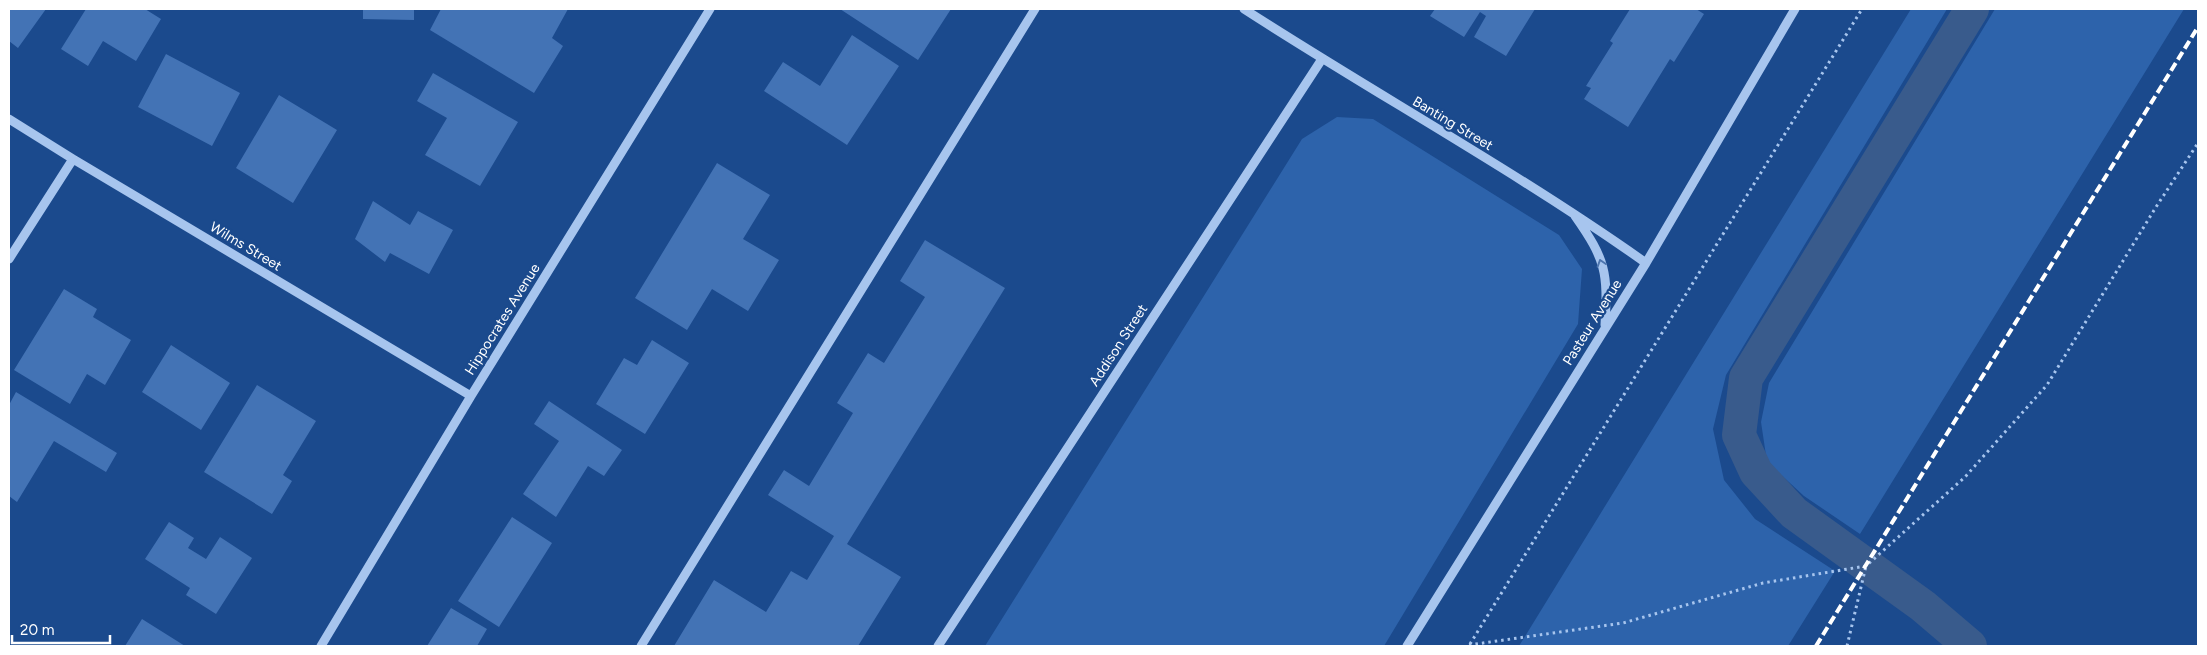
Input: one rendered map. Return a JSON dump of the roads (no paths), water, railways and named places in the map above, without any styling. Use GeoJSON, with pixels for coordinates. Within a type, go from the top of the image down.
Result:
{"type":"FeatureCollection","features":[{"type":"Feature","properties":{"kind":"street","name":"Hippocrates Avenue"},"geometry":{"type":"LineString","coordinates":[[320,646],[471,396],[710,9]]}},
{"type":"Feature","properties":{"kind":"street"},"geometry":{"type":"LineString","coordinates":[[641,646],[1035,9]]}},
{"type":"Feature","properties":{"kind":"street","name":"Banting Street"},"geometry":{"type":"LineString","coordinates":[[1244,9],[1322,59],[1573,212],[1646,263]]}},
{"type":"Feature","properties":{"kind":"street","name":"Pasteur Avenue"},"geometry":{"type":"LineString","coordinates":[[1407,646],[1646,263],[1795,9]]}},
{"type":"Feature","properties":{"kind":"street","name":"Addison Street"},"geometry":{"type":"LineString","coordinates":[[938,646],[1322,59]]}},
{"type":"Feature","properties":{"kind":"street","name":"Wilms Street"},"geometry":{"type":"LineString","coordinates":[[9,119],[72,159],[471,396]]}},
{"type":"Feature","properties":{"kind":"street"},"geometry":{"type":"LineString","coordinates":[[9,259],[72,159]]}},
{"type":"Feature","properties":{"kind":"street"},"geometry":{"type":"LineString","coordinates":[[1573,212],[1593,242],[1602,261],[1607,284],[1605,328]]}},
{"type":"Feature","properties":{"kind":"waterway"},"geometry":{"type":"LineString","coordinates":[[1970,646],[1923,606],[1794,513],[1756,472],[1739,435],[1746,378],[1972,9]]}},
{"type":"Feature","properties":{"kind":"railway"},"geometry":{"type":"LineString","coordinates":[[1816,646],[2198,27]]}}]}
